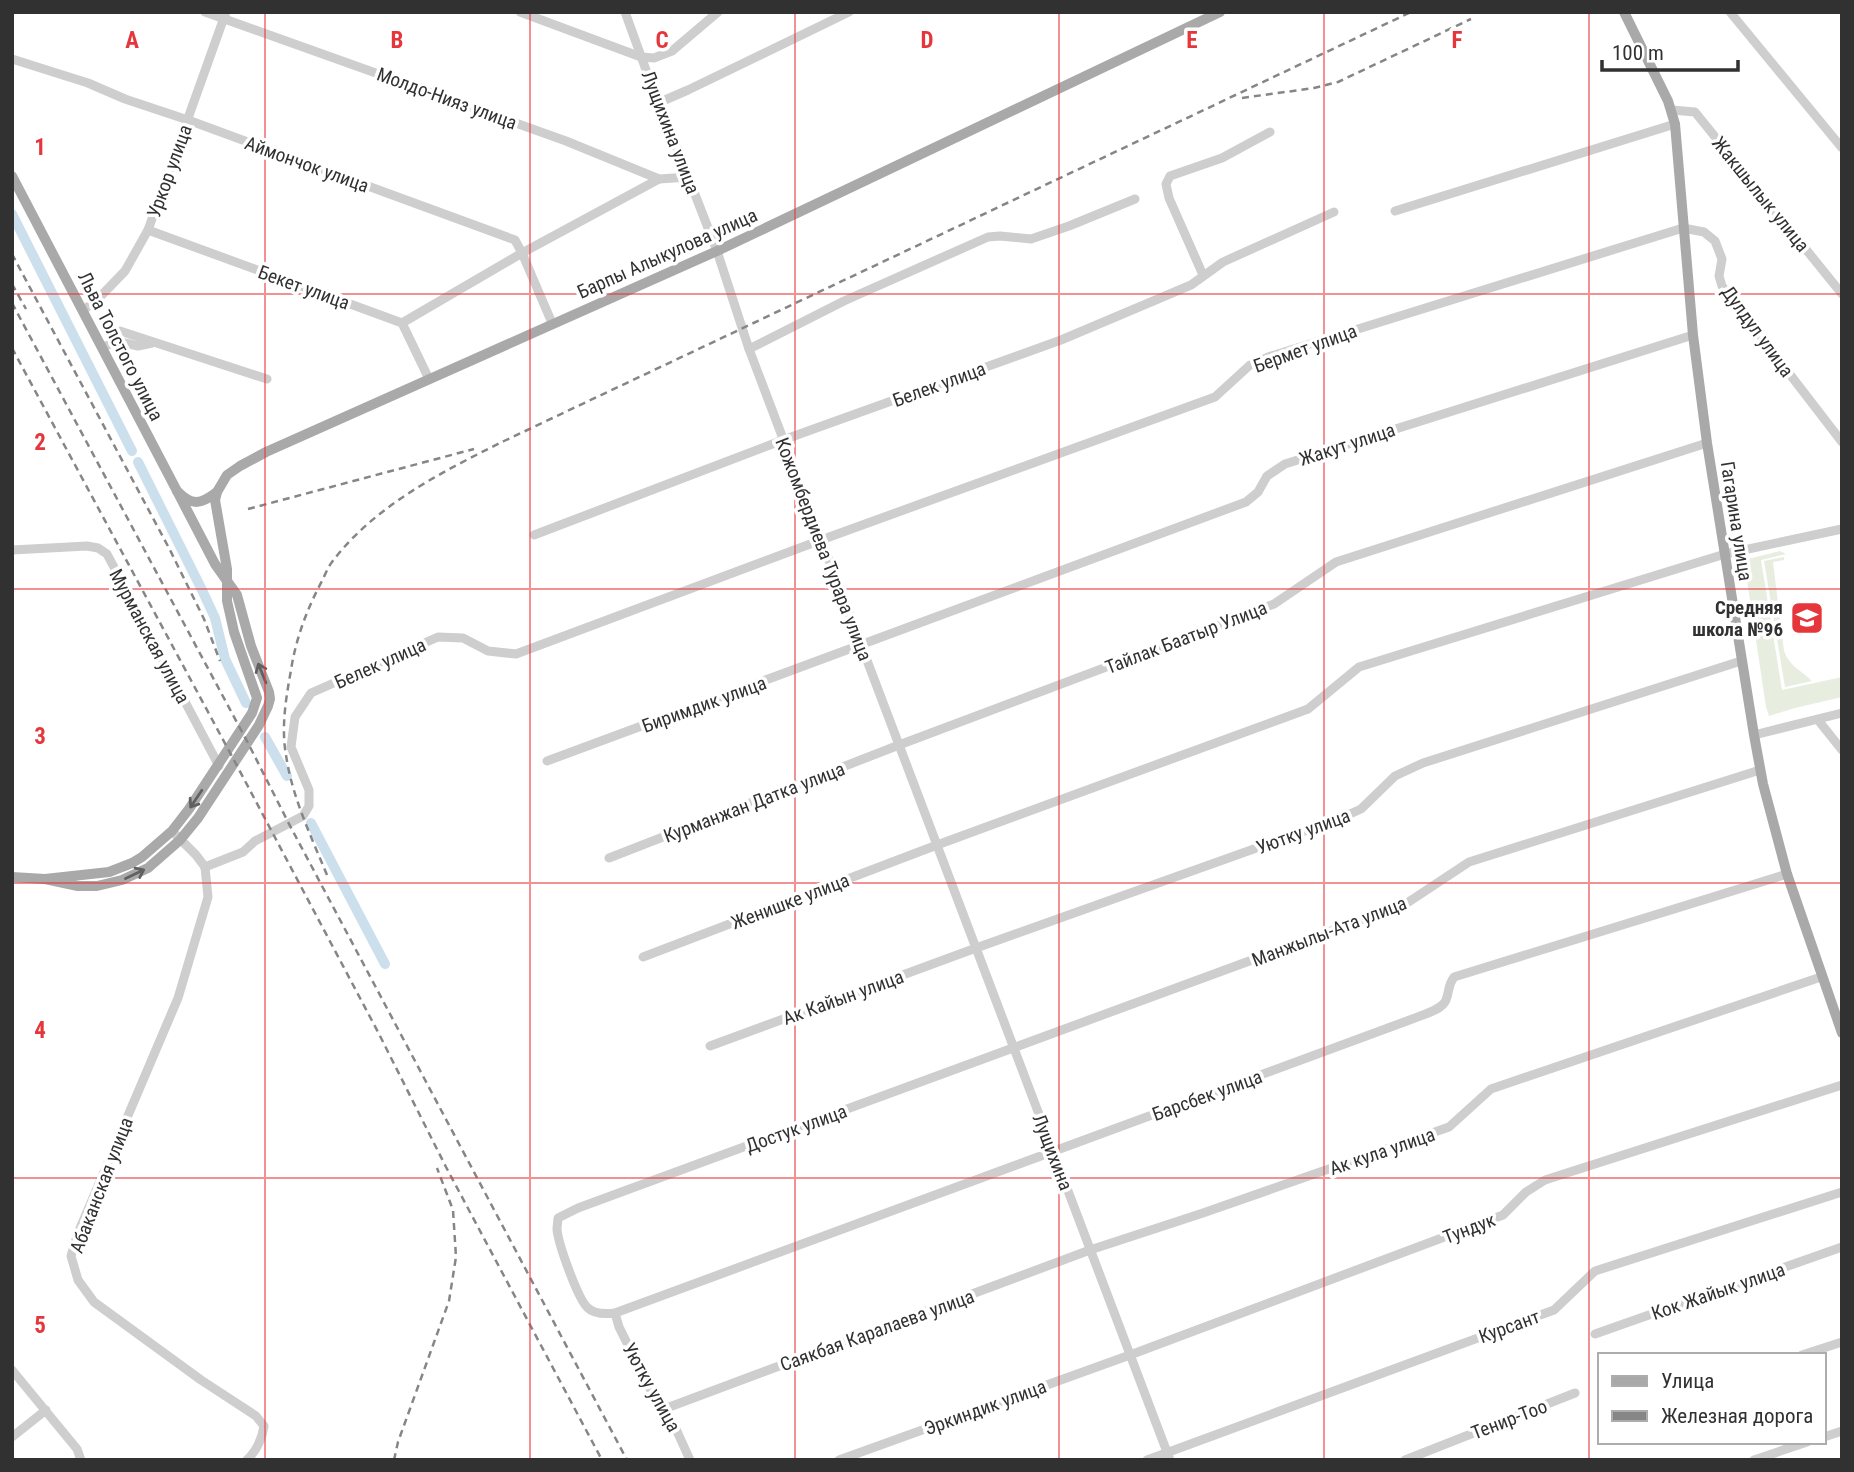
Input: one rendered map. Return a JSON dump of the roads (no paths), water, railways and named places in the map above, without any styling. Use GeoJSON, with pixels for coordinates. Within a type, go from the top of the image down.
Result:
{"type":"FeatureCollection","features":[{"type":"Feature","properties":{"kind":"main road","name":"Барпы Алыкулова улица"},"geometry":{"type":"LineString","coordinates":[[217,492],[227,475],[250,460],[717,251],[1220,12]]}},
{"type":"Feature","properties":{"kind":"main road","name":"Гагарина улица"},"geometry":{"type":"LineString","coordinates":[[1624,12],[1672,110],[1675,124],[1693,335],[1707,443],[1760,770],[1787,874],[1842,1033]]}},
{"type":"Feature","properties":{"kind":"main road","name":"Льва Толстого улица"},"geometry":{"type":"LineString","coordinates":[[12,176],[215,564],[228,581]]}},
{"type":"Feature","properties":{"kind":"main road"},"geometry":{"type":"LineString","coordinates":[[177,491],[184,499],[198,502],[217,492]]}},
{"type":"Feature","properties":{"kind":"main road"},"geometry":{"type":"LineString","coordinates":[[45,879],[120,869],[142,857],[172,831],[189,810],[256,705],[257,698],[234,632],[227,601],[228,581],[217,518],[217,492]]}},
{"type":"Feature","properties":{"kind":"main road"},"geometry":{"type":"LineString","coordinates":[[12,877],[45,879],[78,886],[110,884],[148,868],[180,839],[198,818],[265,714],[270,699],[237,595],[228,581]]}},
{"type":"Feature","properties":{"kind":"street","name":"Молдо-Нияз улица"},"geometry":{"type":"LineString","coordinates":[[205,12],[225,16],[566,141],[659,179],[689,177]]}},
{"type":"Feature","properties":{"kind":"street"},"geometry":{"type":"LineString","coordinates":[[520,12],[641,57],[654,58],[672,51],[718,12]]}},
{"type":"Feature","properties":{"kind":"street","name":"Лущихина улица"},"geometry":{"type":"LineString","coordinates":[[625,12],[717,251]]}},
{"type":"Feature","properties":{"kind":"street"},"geometry":{"type":"LineString","coordinates":[[658,103],[849,12]]}},
{"type":"Feature","properties":{"kind":"street"},"geometry":{"type":"LineString","coordinates":[[1730,12],[1842,148]]}},
{"type":"Feature","properties":{"kind":"street","name":"Уркор улица"},"geometry":{"type":"LineString","coordinates":[[83,310],[109,290],[125,271],[148,230],[225,16]]}},
{"type":"Feature","properties":{"kind":"street","name":"Аймончок улица"},"geometry":{"type":"LineString","coordinates":[[12,59],[88,83],[125,99],[515,240],[552,323]]}},
{"type":"Feature","properties":{"kind":"street","name":"Жакшылык улица"},"geometry":{"type":"LineString","coordinates":[[1672,110],[1695,112],[1842,294]]}},
{"type":"Feature","properties":{"kind":"street"},"geometry":{"type":"LineString","coordinates":[[1395,211],[1675,124]]}},
{"type":"Feature","properties":{"kind":"street"},"geometry":{"type":"LineString","coordinates":[[1203,275],[1169,198],[1166,184],[1170,176],[1222,158],[1270,132]]}},
{"type":"Feature","properties":{"kind":"street"},"geometry":{"type":"LineString","coordinates":[[429,379],[402,323],[522,253],[659,179]]}},
{"type":"Feature","properties":{"kind":"street"},"geometry":{"type":"LineString","coordinates":[[749,349],[844,301],[988,237],[1031,239],[1135,199]]}},
{"type":"Feature","properties":{"kind":"street","name":"Белек улица"},"geometry":{"type":"LineString","coordinates":[[534,535],[783,440],[1060,340],[1191,285],[1223,262],[1334,212]]}},
{"type":"Feature","properties":{"kind":"street","name":"Дулдул улица"},"geometry":{"type":"LineString","coordinates":[[1683,228],[1704,232],[1715,241],[1722,259],[1719,276],[1722,286],[1842,442]]}},
{"type":"Feature","properties":{"kind":"street","name":"Бермет улица"},"geometry":{"type":"LineString","coordinates":[[821,540],[1215,397],[1250,365],[1268,357],[1683,228]]}},
{"type":"Feature","properties":{"kind":"street","name":"Бекет улица"},"geometry":{"type":"LineString","coordinates":[[148,230],[402,323]]}},
{"type":"Feature","properties":{"kind":"street","name":"Кожомбердиева Турара улица"},"geometry":{"type":"LineString","coordinates":[[717,251],[749,349],[937,845]]}},
{"type":"Feature","properties":{"kind":"street"},"geometry":{"type":"LineString","coordinates":[[120,331],[267,379]]}},
{"type":"Feature","properties":{"kind":"street","name":"Жакут улица"},"geometry":{"type":"LineString","coordinates":[[861,646],[1246,502],[1258,492],[1267,476],[1284,464],[1693,335]]}},
{"type":"Feature","properties":{"kind":"street"},"geometry":{"type":"LineString","coordinates":[[102,348],[116,341],[138,346],[154,343]]}},
{"type":"Feature","properties":{"kind":"street","name":"Тайлак Баатыр Улица"},"geometry":{"type":"LineString","coordinates":[[899,745],[1274,604],[1335,562],[1707,443]]}},
{"type":"Feature","properties":{"kind":"street","name":"Женишке улица"},"geometry":{"type":"LineString","coordinates":[[643,957],[937,845],[1308,709],[1359,667],[1725,554],[1842,529]]}},
{"type":"Feature","properties":{"kind":"street","name":"Белек улица"},"geometry":{"type":"LineString","coordinates":[[205,866],[243,852],[254,841],[303,816],[309,806],[309,790],[291,747],[295,717],[311,692],[438,637],[463,638],[488,651],[516,654],[821,540]]}},
{"type":"Feature","properties":{"kind":"street","name":"Мурманская улица"},"geometry":{"type":"LineString","coordinates":[[12,550],[87,545],[107,554],[219,766]]}},
{"type":"Feature","properties":{"kind":"street","name":"Биримдик улица"},"geometry":{"type":"LineString","coordinates":[[547,761],[861,646]]}},
{"type":"Feature","properties":{"kind":"street","name":"Уютку улица"},"geometry":{"type":"LineString","coordinates":[[976,948],[1341,818],[1361,809],[1395,776],[1423,763],[1741,661]]}},
{"type":"Feature","properties":{"kind":"street"},"geometry":{"type":"LineString","coordinates":[[1754,735],[1842,713]]}},
{"type":"Feature","properties":{"kind":"street"},"geometry":{"type":"LineString","coordinates":[[1818,720],[1842,750]]}},
{"type":"Feature","properties":{"kind":"street","name":"Курманжан Датка улица"},"geometry":{"type":"LineString","coordinates":[[609,858],[899,745]]}},
{"type":"Feature","properties":{"kind":"street","name":"Манжылы-Ата улица"},"geometry":{"type":"LineString","coordinates":[[1014,1048],[1407,904],[1469,862],[1760,770]]}},
{"type":"Feature","properties":{"kind":"street"},"geometry":{"type":"LineString","coordinates":[[172,831],[205,866]]}},
{"type":"Feature","properties":{"kind":"street","name":"Лущихина"},"geometry":{"type":"LineString","coordinates":[[937,845],[1169,1456]]}},
{"type":"Feature","properties":{"kind":"street","name":"Абаканская улица"},"geometry":{"type":"LineString","coordinates":[[205,866],[208,897],[178,998],[78,1233],[71,1256],[78,1280],[94,1302],[201,1380],[256,1416],[264,1426],[263,1438],[247,1460]]}},
{"type":"Feature","properties":{"kind":"street","name":"Барсбек улица"},"geometry":{"type":"LineString","coordinates":[[615,1313],[1415,1018],[1442,1006],[1447,998],[1448,986],[1454,977],[1787,874]]}},
{"type":"Feature","properties":{"kind":"street","name":"Ак Кайын улица"},"geometry":{"type":"LineString","coordinates":[[709,1046],[976,948]]}},
{"type":"Feature","properties":{"kind":"street","name":"Ак кула улица"},"geometry":{"type":"LineString","coordinates":[[1090,1250],[1449,1127],[1491,1089],[1821,977]]}},
{"type":"Feature","properties":{"kind":"street","name":"Достук улица"},"geometry":{"type":"LineString","coordinates":[[615,1313],[589,1310],[580,1299],[556,1229],[558,1218],[578,1208],[1014,1048]]}},
{"type":"Feature","properties":{"kind":"street","name":"Тундук"},"geometry":{"type":"LineString","coordinates":[[1130,1354],[1503,1215],[1526,1192],[1545,1180],[1842,1085]]}},
{"type":"Feature","properties":{"kind":"street","name":"Курсант"},"geometry":{"type":"LineString","coordinates":[[1147,1460],[1169,1456],[1554,1310],[1595,1271],[1842,1192]]}},
{"type":"Feature","properties":{"kind":"street","name":"Кок Жайык улица"},"geometry":{"type":"LineString","coordinates":[[1595,1334],[1842,1247]]}},
{"type":"Feature","properties":{"kind":"street","name":"Саякбая Каралаева улица"},"geometry":{"type":"LineString","coordinates":[[664,1409],[1090,1250]]}},
{"type":"Feature","properties":{"kind":"street","name":"Уютку улица"},"geometry":{"type":"LineString","coordinates":[[615,1313],[655,1399],[671,1418],[690,1460]]}},
{"type":"Feature","properties":{"kind":"street"},"geometry":{"type":"LineString","coordinates":[[1808,1353],[1842,1342]]}},
{"type":"Feature","properties":{"kind":"street","name":"Эркиндик улица"},"geometry":{"type":"LineString","coordinates":[[839,1460],[1130,1354]]}},
{"type":"Feature","properties":{"kind":"street"},"geometry":{"type":"LineString","coordinates":[[12,1370],[77,1449],[81,1460]]}},
{"type":"Feature","properties":{"kind":"street","name":"Тенир-Тоо"},"geometry":{"type":"LineString","coordinates":[[1405,1460],[1575,1393]]}},
{"type":"Feature","properties":{"kind":"street"},"geometry":{"type":"LineString","coordinates":[[12,1437],[46,1410]]}},
{"type":"Feature","properties":{"kind":"street"},"geometry":{"type":"LineString","coordinates":[[1754,1460],[1801,1444]]}},
{"type":"Feature","properties":{"kind":"waterway"},"geometry":{"type":"LineString","coordinates":[[12,214],[132,451]]}},
{"type":"Feature","properties":{"kind":"waterway"},"geometry":{"type":"LineString","coordinates":[[138,462],[215,618],[225,659],[246,703]]}},
{"type":"Feature","properties":{"kind":"waterway"},"geometry":{"type":"LineString","coordinates":[[265,737],[287,776]]}},
{"type":"Feature","properties":{"kind":"waterway"},"geometry":{"type":"LineString","coordinates":[[311,823],[385,964]]}},
{"type":"Feature","properties":{"kind":"railway"},"geometry":{"type":"LineString","coordinates":[[327,875],[303,816],[289,771],[284,734],[285,712],[296,647],[312,602],[329,566],[368,523],[434,478],[504,441],[1411,12]]}},
{"type":"Feature","properties":{"kind":"railway"},"geometry":{"type":"LineString","coordinates":[[1242,98],[1338,82],[1471,19]]}},
{"type":"Feature","properties":{"kind":"railway"},"geometry":{"type":"LineString","coordinates":[[12,254],[170,550],[204,619],[220,661]]}},
{"type":"Feature","properties":{"kind":"railway"},"geometry":{"type":"LineString","coordinates":[[12,284],[26,309]]}},
{"type":"Feature","properties":{"kind":"railway"},"geometry":{"type":"LineString","coordinates":[[12,303],[627,1460]]}},
{"type":"Feature","properties":{"kind":"railway"},"geometry":{"type":"LineString","coordinates":[[12,348],[235,762],[602,1460]]}},
{"type":"Feature","properties":{"kind":"railway"},"geometry":{"type":"LineString","coordinates":[[248,509],[474,449]]}},
{"type":"Feature","properties":{"kind":"railway"},"geometry":{"type":"LineString","coordinates":[[394,1460],[398,1442],[449,1301],[456,1257],[453,1210],[437,1168]]}},
{"type":"Feature","properties":{"kind":"place","name":"Средняя школа №96"},"geometry":{"type":"Point","coordinates":[1807,618]}}]}
